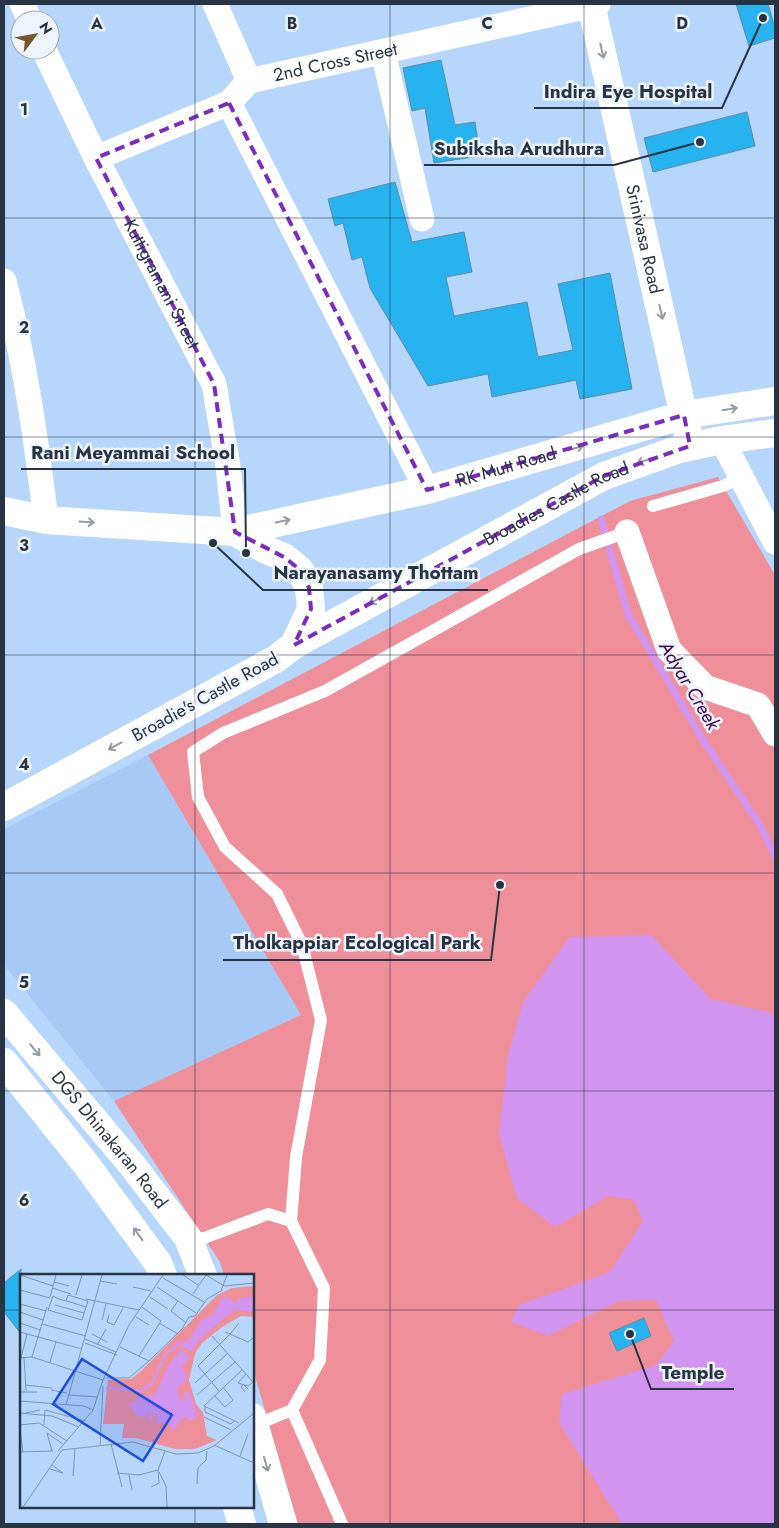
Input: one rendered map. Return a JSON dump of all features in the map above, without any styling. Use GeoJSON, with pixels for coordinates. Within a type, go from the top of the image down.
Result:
{"type":"FeatureCollection","features":[{"type":"Feature","properties":{"kind":"main road","name":"Srinivasa Road"},"geometry":{"type":"LineString","coordinates":[[594,4],[690,446]]}},
{"type":"Feature","properties":{"kind":"main road","name":"RK Mutt Road"},"geometry":{"type":"LineString","coordinates":[[235,532],[426,490],[684,416],[775,401]]}},
{"type":"Feature","properties":{"kind":"main road"},"geometry":{"type":"LineString","coordinates":[[690,446],[775,433]]}},
{"type":"Feature","properties":{"kind":"main road","name":"Broadies Castle Road"},"geometry":{"type":"LineString","coordinates":[[294,645],[604,476],[690,446]]}},
{"type":"Feature","properties":{"kind":"main road"},"geometry":{"type":"LineString","coordinates":[[4,511],[46,520],[235,532]]}},
{"type":"Feature","properties":{"kind":"main road","name":"Broadie's Castle Road"},"geometry":{"type":"LineString","coordinates":[[4,807],[276,659],[294,645],[311,609],[309,588],[300,570],[284,557],[264,549],[235,532]]}},
{"type":"Feature","properties":{"kind":"main road","name":"DGS Dhinakaran Road"},"geometry":{"type":"LineString","coordinates":[[4,1013],[132,1165],[188,1238],[202,1274]]}},
{"type":"Feature","properties":{"kind":"main road","name":"DGS Dhinakaran Road"},"geometry":{"type":"LineString","coordinates":[[4,1062],[85,1162],[158,1262],[162,1274]]}},
{"type":"Feature","properties":{"kind":"main road"},"geometry":{"type":"LineString","coordinates":[[254,1421],[283,1524]]}},
{"type":"Feature","properties":{"kind":"main road"},"geometry":{"type":"LineString","coordinates":[[237,1508],[242,1524]]}},
{"type":"Feature","properties":{"kind":"street"},"geometry":{"type":"LineString","coordinates":[[215,4],[249,81]]}},
{"type":"Feature","properties":{"kind":"street","name":"2nd Cross Street"},"geometry":{"type":"LineString","coordinates":[[96,158],[229,103],[249,81],[594,4]]}},
{"type":"Feature","properties":{"kind":"street"},"geometry":{"type":"LineString","coordinates":[[383,52],[422,219]]}},
{"type":"Feature","properties":{"kind":"street","name":"Kuttigramani Street"},"geometry":{"type":"LineString","coordinates":[[49,60],[96,158],[214,384],[228,466],[235,532]]}},
{"type":"Feature","properties":{"kind":"street"},"geometry":{"type":"LineString","coordinates":[[229,103],[426,490]]}},
{"type":"Feature","properties":{"kind":"street"},"geometry":{"type":"LineString","coordinates":[[4,281],[11,335],[35,425],[46,520]]}},
{"type":"Feature","properties":{"kind":"street"},"geometry":{"type":"LineString","coordinates":[[722,440],[740,478],[775,542]]}},
{"type":"Feature","properties":{"kind":"street"},"geometry":{"type":"LineString","coordinates":[[623,534],[669,650],[705,686],[758,705],[775,734]]}},
{"type":"Feature","properties":{"kind":"lane"},"geometry":{"type":"LineString","coordinates":[[652,506],[723,486],[740,478]]}},
{"type":"Feature","properties":{"kind":"lane"},"geometry":{"type":"LineString","coordinates":[[254,1421],[292,1410],[320,1360],[324,1288],[291,1221],[296,1157],[321,1020],[302,944],[277,894],[225,847],[198,797],[193,752],[223,733],[325,691],[579,549],[623,534]]}},
{"type":"Feature","properties":{"kind":"lane"},"geometry":{"type":"LineString","coordinates":[[188,1238],[204,1238],[268,1214],[291,1221]]}},
{"type":"Feature","properties":{"kind":"lane"},"geometry":{"type":"LineString","coordinates":[[292,1410],[342,1524]]}},
{"type":"Feature","properties":{"kind":"highlighted area"},"geometry":{"type":"Polygon","coordinates":[[[229,103],[427,490],[684,415],[690,446],[604,476],[294,645],[311,609],[309,588],[300,570],[284,557],[235,532],[214,384],[96,158],[229,103]]]}},
{"type":"Feature","properties":{"kind":"shaded area"},"geometry":{"type":"Polygon","coordinates":[[[718,477],[775,575],[775,1524],[298,1524],[254,1372],[254,1274],[224,1274],[220,1262],[114,1101],[301,1015],[148,755],[630,501],[718,477]]]}},
{"type":"Feature","properties":{"kind":"shaded area"},"geometry":{"type":"Polygon","coordinates":[[[148,755],[301,1015],[114,1101],[4,965],[4,829],[148,755]]]}},
{"type":"Feature","properties":{"kind":"shaded area"},"geometry":{"type":"Polygon","coordinates":[[[651,935],[711,999],[772,1013],[775,1023],[775,1524],[622,1524],[559,1422],[562,1394],[656,1365],[674,1341],[656,1300],[619,1301],[548,1336],[511,1322],[519,1305],[610,1272],[643,1221],[634,1200],[608,1196],[555,1227],[517,1198],[499,1133],[508,1056],[523,1002],[570,937],[651,935]]]}},
{"type":"Feature","properties":{"kind":"building"},"geometry":{"type":"Polygon","coordinates":[[[736,4],[768,4],[775,28],[775,38],[749,46],[736,4]]]}},
{"type":"Feature","properties":{"kind":"building"},"geometry":{"type":"Polygon","coordinates":[[[441,60],[455,125],[475,122],[480,156],[434,163],[425,108],[412,111],[403,68],[441,60]]]}},
{"type":"Feature","properties":{"kind":"building"},"geometry":{"type":"Polygon","coordinates":[[[747,112],[755,146],[653,172],[644,138],[747,112]]]}},
{"type":"Feature","properties":{"kind":"building"},"geometry":{"type":"Polygon","coordinates":[[[395,182],[412,242],[464,232],[472,272],[446,277],[454,316],[527,302],[538,357],[573,350],[558,284],[610,273],[632,389],[580,399],[576,380],[492,397],[488,374],[428,386],[370,288],[362,257],[352,260],[343,223],[335,226],[328,199],[395,182]]]}},
{"type":"Feature","properties":{"kind":"building"},"geometry":{"type":"Polygon","coordinates":[[[21,1269],[20,1333],[4,1312],[4,1283],[21,1269]]]}},
{"type":"Feature","properties":{"kind":"building"},"geometry":{"type":"Polygon","coordinates":[[[644,1318],[651,1336],[617,1351],[609,1333],[644,1318]]]}},
{"type":"Feature","properties":{"kind":"waterway","name":"Adyar Creek"},"geometry":{"type":"LineString","coordinates":[[601,519],[628,614],[703,740],[760,825],[775,857]]}},
{"type":"Feature","properties":{"kind":"place","name":"Indira Eye Hospital"},"geometry":{"type":"Point","coordinates":[763,18]}},
{"type":"Feature","properties":{"kind":"place","name":"Subiksha Arudhura"},"geometry":{"type":"Point","coordinates":[700,142]}},
{"type":"Feature","properties":{"kind":"place","name":"Narayanasamy Thottam"},"geometry":{"type":"Point","coordinates":[213,543]}},
{"type":"Feature","properties":{"kind":"place","name":"Rani Meyammai School"},"geometry":{"type":"Point","coordinates":[246,553]}},
{"type":"Feature","properties":{"kind":"place","name":"Tholkappiar Ecological Park"},"geometry":{"type":"Point","coordinates":[500,885]}},
{"type":"Feature","properties":{"kind":"place","name":"Temple"},"geometry":{"type":"Point","coordinates":[630,1334]}}]}
